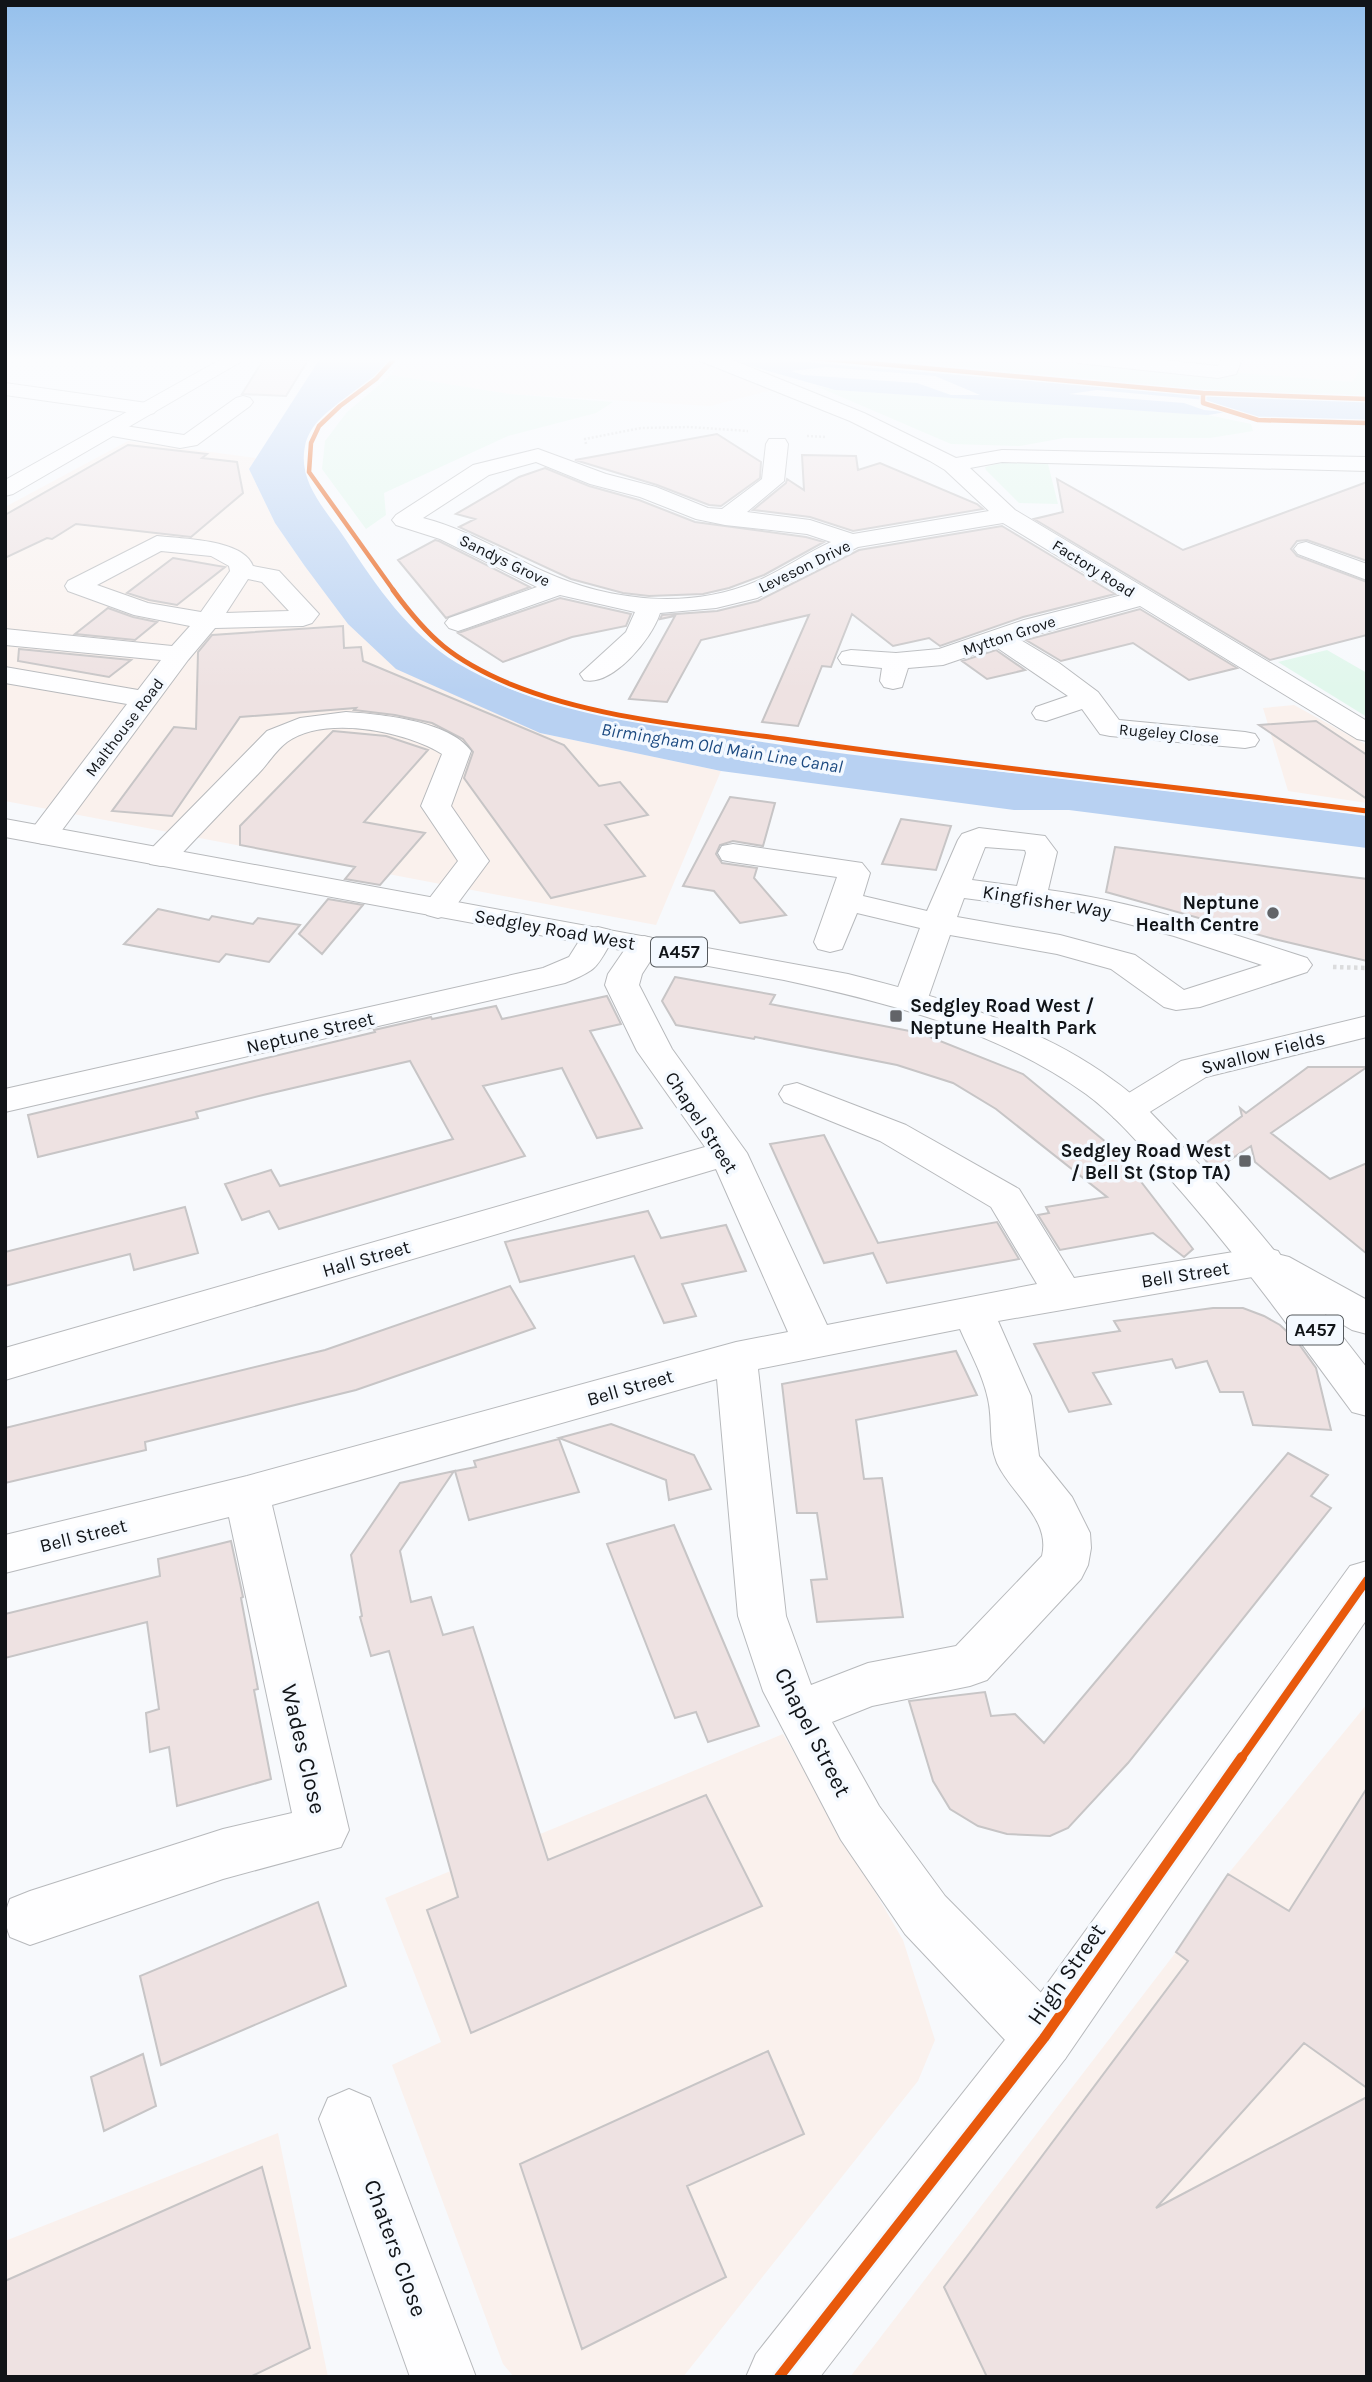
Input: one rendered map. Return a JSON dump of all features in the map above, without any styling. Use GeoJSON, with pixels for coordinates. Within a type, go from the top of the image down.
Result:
{"type":"FeatureCollection","features":[{"type":"Feature","properties":{"kind":"street"},"geometry":{"type":"LineString","coordinates":[[5,489],[43,468]]}},
{"type":"Feature","properties":{"kind":"street","name":"Sandys Grove"},"geometry":{"type":"LineString","coordinates":[[487,468],[404,520],[431,526],[459,537],[560,587],[604,600],[649,606]]}},
{"type":"Feature","properties":{"kind":"street"},"geometry":{"type":"LineString","coordinates":[[570,468],[725,519],[810,527],[852,541]]}},
{"type":"Feature","properties":{"kind":"street"},"geometry":{"type":"LineString","coordinates":[[725,519],[773,481],[774,468]]}},
{"type":"Feature","properties":{"kind":"street","name":"Factory Road"},"geometry":{"type":"LineString","coordinates":[[956,468],[1007,515],[1367,733]]}},
{"type":"Feature","properties":{"kind":"street","name":"Leveson Drive"},"geometry":{"type":"LineString","coordinates":[[649,606],[713,603],[749,593],[779,580],[831,549],[852,541],[1007,515]]}},
{"type":"Feature","properties":{"kind":"street"},"geometry":{"type":"LineString","coordinates":[[157,543],[217,550],[240,562],[242,571],[270,576],[306,614],[298,619],[208,621],[66,597],[157,543]]}},
{"type":"Feature","properties":{"kind":"street"},"geometry":{"type":"LineString","coordinates":[[1306,549],[1367,573]]}},
{"type":"Feature","properties":{"kind":"street","name":"Malthouse Road"},"geometry":{"type":"LineString","coordinates":[[18,834],[145,699],[179,653],[208,621],[242,571]]}},
{"type":"Feature","properties":{"kind":"street"},"geometry":{"type":"LineString","coordinates":[[458,623],[560,587]]}},
{"type":"Feature","properties":{"kind":"street"},"geometry":{"type":"LineString","coordinates":[[66,597],[92,609]]}},
{"type":"Feature","properties":{"kind":"street","name":"Mytton Grove"},"geometry":{"type":"LineString","coordinates":[[851,658],[895,671],[1033,625],[1142,598]]}},
{"type":"Feature","properties":{"kind":"street"},"geometry":{"type":"LineString","coordinates":[[593,674],[630,644],[646,623],[649,606]]}},
{"type":"Feature","properties":{"kind":"street"},"geometry":{"type":"LineString","coordinates":[[5,637],[179,653]]}},
{"type":"Feature","properties":{"kind":"street","name":"Rugeley Close"},"geometry":{"type":"LineString","coordinates":[[1000,638],[1050,669],[1088,698],[1110,728],[1245,740]]}},
{"type":"Feature","properties":{"kind":"street"},"geometry":{"type":"LineString","coordinates":[[5,675],[145,699]]}},
{"type":"Feature","properties":{"kind":"street"},"geometry":{"type":"LineString","coordinates":[[1046,713],[1088,698]]}},
{"type":"Feature","properties":{"kind":"street"},"geometry":{"type":"LineString","coordinates":[[161,857],[280,734],[316,723],[345,720],[384,724],[443,740],[457,751],[436,806],[474,861],[438,908]]}},
{"type":"Feature","properties":{"kind":"street","name":"Sedgley Road West"},"geometry":{"type":"LineString","coordinates":[[18,834],[161,857],[780,969],[910,1001],[978,1023],[1030,1045],[1091,1080],[1127,1110],[1193,1179],[1264,1261],[1367,1400]]}},
{"type":"Feature","properties":{"kind":"street"},"geometry":{"type":"LineString","coordinates":[[910,1001],[973,840],[986,836],[1034,842],[1042,852],[1030,897]]}},
{"type":"Feature","properties":{"kind":"street"},"geometry":{"type":"LineString","coordinates":[[733,853],[851,870],[854,873],[830,942]]}},
{"type":"Feature","properties":{"kind":"street","name":"Kingfisher Way"},"geometry":{"type":"LineString","coordinates":[[845,901],[939,923],[1060,945],[1123,962],[1176,1000],[1188,1000],[1294,968],[1295,965],[1172,925],[1096,906],[953,887]]}},
{"type":"Feature","properties":{"kind":"street","name":"Neptune Street"},"geometry":{"type":"LineString","coordinates":[[5,1101],[552,976],[582,964],[597,937]]}},
{"type":"Feature","properties":{"kind":"street","name":"Chapel Street"},"geometry":{"type":"LineString","coordinates":[[644,946],[625,974],[622,985],[655,1051],[728,1153],[813,1342]]}},
{"type":"Feature","properties":{"kind":"street","name":"Swallow Fields"},"geometry":{"type":"LineString","coordinates":[[1127,1110],[1194,1069],[1367,1026]]}},
{"type":"Feature","properties":{"kind":"street"},"geometry":{"type":"LineString","coordinates":[[797,1094],[892,1133],[1005,1198],[1063,1294]]}},
{"type":"Feature","properties":{"kind":"street","name":"Hall Street"},"geometry":{"type":"LineString","coordinates":[[5,1364],[728,1153]]}},
{"type":"Feature","properties":{"kind":"street","name":"Sedgley Road West"},"geometry":{"type":"LineString","coordinates":[[1264,1261],[1367,1319]]}},
{"type":"Feature","properties":{"kind":"street","name":"Bell Street"},"geometry":{"type":"LineString","coordinates":[[5,1554],[247,1494],[736,1357],[1063,1294],[1264,1261]]}},
{"type":"Feature","properties":{"kind":"street"},"geometry":{"type":"LineString","coordinates":[[800,1712],[868,1685],[970,1665],[1064,1565],[1070,1547],[1065,1523],[1020,1463],[1011,1431],[1010,1398],[973,1312]]}},
{"type":"Feature","properties":{"kind":"street","name":"Chapel Street"},"geometry":{"type":"LineString","coordinates":[[736,1357],[762,1616],[788,1691],[860,1823],[925,1915],[1044,2038]]}},
{"type":"Feature","properties":{"kind":"street","name":"Wades Close"},"geometry":{"type":"LineString","coordinates":[[30,1918],[223,1854],[322,1830],[247,1494]]}},
{"type":"Feature","properties":{"kind":"street","name":"High Street"},"geometry":{"type":"LineString","coordinates":[[800,2366],[1044,2038],[1367,1580]]}},
{"type":"Feature","properties":{"kind":"street","name":"Chaters Close"},"geometry":{"type":"LineString","coordinates":[[349,2119],[443,2377]]}},
{"type":"Feature","properties":{"kind":"shaded area"},"geometry":{"type":"Polygon","coordinates":[[[77,468],[250,468],[275,523],[304,565],[540,733],[721,771],[656,925],[5,801],[5,507],[77,468]]]}},
{"type":"Feature","properties":{"kind":"shaded area"},"geometry":{"type":"Polygon","coordinates":[[[1294,705],[1367,745],[1367,803],[1288,791],[1263,708],[1294,705]]]}},
{"type":"Feature","properties":{"kind":"shaded area"},"geometry":{"type":"Polygon","coordinates":[[[1367,1704],[1367,2377],[850,2377],[1176,1952],[1228,1874],[1367,1704]]]}},
{"type":"Feature","properties":{"kind":"shaded area"},"geometry":{"type":"Polygon","coordinates":[[[783,1734],[903,1940],[935,2040],[918,2081],[683,2377],[514,2377],[503,2364],[392,2065],[441,2042],[385,1898],[783,1734]]]}},
{"type":"Feature","properties":{"kind":"shaded area"},"geometry":{"type":"Polygon","coordinates":[[[278,2133],[328,2377],[5,2377],[5,2241],[278,2133]]]}},
{"type":"Feature","properties":{"kind":"green space"},"geometry":{"type":"Polygon","coordinates":[[[438,468],[384,493],[386,515],[366,529],[322,469],[438,468]]]}},
{"type":"Feature","properties":{"kind":"green space"},"geometry":{"type":"Polygon","coordinates":[[[1049,468],[1058,504],[1019,503],[986,470],[1049,468]]]}},
{"type":"Feature","properties":{"kind":"green space"},"geometry":{"type":"Polygon","coordinates":[[[1327,650],[1367,673],[1367,717],[1278,662],[1327,650]]]}},
{"type":"Feature","properties":{"kind":"water","name":"Birmingham Old Main Line Canal"},"geometry":{"type":"Polygon","coordinates":[[[305,468],[316,496],[382,592],[423,638],[457,663],[522,693],[590,713],[771,743],[1367,816],[1367,848],[1069,810],[1014,810],[721,771],[540,733],[396,669],[348,624],[304,565],[275,523],[249,469],[305,468]]]}},
{"type":"Feature","properties":{"kind":"building"},"geometry":{"type":"Polygon","coordinates":[[[87,468],[238,468],[243,493],[191,537],[76,524],[52,539],[47,538],[5,558],[5,515],[87,468]]]}},
{"type":"Feature","properties":{"kind":"building"},"geometry":{"type":"Polygon","coordinates":[[[545,468],[695,522],[806,537],[824,542],[764,575],[729,588],[703,594],[649,596],[623,593],[571,579],[459,527],[475,519],[456,514],[519,477],[545,468]]]}},
{"type":"Feature","properties":{"kind":"building"},"geometry":{"type":"Polygon","coordinates":[[[602,468],[761,468],[760,478],[721,506],[709,505],[602,468]]]}},
{"type":"Feature","properties":{"kind":"building"},"geometry":{"type":"Polygon","coordinates":[[[803,468],[892,468],[983,509],[853,531],[810,517],[753,510],[786,483],[787,479],[804,490],[803,468]]]}},
{"type":"Feature","properties":{"kind":"building"},"geometry":{"type":"Polygon","coordinates":[[[1057,479],[1183,550],[1367,482],[1367,561],[1307,540],[1297,541],[1291,549],[1297,556],[1367,582],[1367,635],[1270,660],[1034,519],[1063,512],[1057,479]]]}},
{"type":"Feature","properties":{"kind":"building"},"geometry":{"type":"Polygon","coordinates":[[[1002,526],[1115,594],[1023,617],[940,646],[929,638],[893,646],[852,614],[831,667],[822,666],[798,726],[762,722],[809,615],[701,640],[667,702],[629,699],[675,616],[660,619],[662,615],[717,611],[758,601],[859,550],[1002,526]]]}},
{"type":"Feature","properties":{"kind":"building"},"geometry":{"type":"Polygon","coordinates":[[[435,540],[530,587],[446,618],[398,560],[435,540]]]}},
{"type":"Feature","properties":{"kind":"building"},"geometry":{"type":"Polygon","coordinates":[[[173,558],[225,567],[177,605],[127,593],[173,558]]]}},
{"type":"Feature","properties":{"kind":"building"},"geometry":{"type":"Polygon","coordinates":[[[560,598],[631,614],[626,626],[572,637],[503,662],[458,633],[560,598]]]}},
{"type":"Feature","properties":{"kind":"building"},"geometry":{"type":"Polygon","coordinates":[[[108,608],[157,622],[135,640],[75,634],[108,608]]]}},
{"type":"Feature","properties":{"kind":"building"},"geometry":{"type":"Polygon","coordinates":[[[1140,609],[1237,668],[1189,680],[1133,643],[1061,661],[1026,640],[1140,609]]]}},
{"type":"Feature","properties":{"kind":"building"},"geometry":{"type":"Polygon","coordinates":[[[343,626],[344,648],[361,647],[363,661],[564,745],[599,786],[620,782],[648,815],[605,825],[645,876],[551,898],[464,778],[473,752],[463,739],[432,723],[354,710],[356,708],[240,717],[172,816],[112,811],[174,727],[196,729],[198,652],[212,635],[343,626]]]}},
{"type":"Feature","properties":{"kind":"building"},"geometry":{"type":"Polygon","coordinates":[[[19,649],[131,660],[109,677],[18,661],[19,649]]]}},
{"type":"Feature","properties":{"kind":"building"},"geometry":{"type":"Polygon","coordinates":[[[996,650],[1025,670],[987,679],[962,661],[996,650]]]}},
{"type":"Feature","properties":{"kind":"building"},"geometry":{"type":"Polygon","coordinates":[[[1316,721],[1367,755],[1367,799],[1259,725],[1316,721]]]}},
{"type":"Feature","properties":{"kind":"building"},"geometry":{"type":"Polygon","coordinates":[[[333,731],[386,736],[428,750],[364,822],[425,833],[380,885],[345,879],[355,867],[240,845],[240,826],[333,731]]]}},
{"type":"Feature","properties":{"kind":"building"},"geometry":{"type":"Polygon","coordinates":[[[730,797],[775,803],[763,846],[733,841],[720,845],[716,854],[722,863],[757,868],[754,878],[786,915],[740,923],[714,891],[683,886],[730,797]]]}},
{"type":"Feature","properties":{"kind":"building"},"geometry":{"type":"Polygon","coordinates":[[[901,819],[951,826],[936,870],[882,864],[901,819]]]}},
{"type":"Feature","properties":{"kind":"building","name":"Neptune Health Centre"},"geometry":{"type":"Polygon","coordinates":[[[1115,847],[1367,879],[1367,961],[1274,939],[1106,892],[1115,847]]]}},
{"type":"Feature","properties":{"kind":"building"},"geometry":{"type":"Polygon","coordinates":[[[328,899],[363,905],[322,954],[299,934],[328,899]]]}},
{"type":"Feature","properties":{"kind":"building"},"geometry":{"type":"Polygon","coordinates":[[[158,909],[209,920],[212,916],[253,924],[258,918],[300,925],[269,962],[226,954],[219,962],[124,944],[158,909]]]}},
{"type":"Feature","properties":{"kind":"building"},"geometry":{"type":"Polygon","coordinates":[[[675,977],[775,995],[770,1004],[920,1033],[1023,1074],[1118,1152],[1193,1249],[1184,1257],[1153,1233],[1060,1250],[1038,1215],[1049,1213],[1046,1207],[1107,1197],[996,1109],[953,1083],[897,1065],[755,1037],[754,1039],[676,1025],[662,1001],[675,977]]]}},
{"type":"Feature","properties":{"kind":"building"},"geometry":{"type":"Polygon","coordinates":[[[607,996],[621,1024],[590,1031],[642,1128],[597,1138],[562,1068],[483,1086],[525,1156],[279,1229],[269,1211],[242,1220],[225,1184],[271,1170],[280,1186],[453,1139],[410,1061],[196,1112],[198,1118],[38,1157],[28,1115],[431,1017],[432,1019],[496,1006],[502,1019],[607,996]]]}},
{"type":"Feature","properties":{"kind":"building"},"geometry":{"type":"Polygon","coordinates":[[[1308,1067],[1367,1067],[1271,1133],[1330,1179],[1367,1163],[1367,1254],[1255,1162],[1251,1146],[1213,1171],[1198,1149],[1242,1116],[1240,1108],[1246,1113],[1308,1067]]]}},
{"type":"Feature","properties":{"kind":"building"},"geometry":{"type":"Polygon","coordinates":[[[824,1135],[878,1243],[997,1222],[1019,1259],[887,1283],[873,1253],[824,1263],[770,1144],[824,1135]]]}},
{"type":"Feature","properties":{"kind":"building"},"geometry":{"type":"Polygon","coordinates":[[[185,1207],[198,1253],[134,1270],[130,1254],[5,1286],[5,1252],[185,1207]]]}},
{"type":"Feature","properties":{"kind":"building"},"geometry":{"type":"Polygon","coordinates":[[[648,1211],[661,1238],[726,1225],[746,1271],[682,1284],[696,1316],[664,1323],[634,1256],[520,1282],[505,1242],[648,1211]]]}},
{"type":"Feature","properties":{"kind":"building"},"geometry":{"type":"Polygon","coordinates":[[[510,1286],[535,1328],[356,1390],[145,1442],[146,1450],[5,1483],[5,1428],[325,1350],[510,1286]]]}},
{"type":"Feature","properties":{"kind":"building"},"geometry":{"type":"Polygon","coordinates":[[[1213,1308],[1243,1308],[1264,1316],[1280,1325],[1296,1340],[1316,1368],[1331,1430],[1253,1425],[1243,1392],[1220,1392],[1207,1361],[1176,1368],[1172,1359],[1093,1373],[1111,1404],[1069,1412],[1034,1344],[1120,1331],[1114,1321],[1213,1308]]]}},
{"type":"Feature","properties":{"kind":"building"},"geometry":{"type":"Polygon","coordinates":[[[956,1351],[977,1395],[856,1420],[864,1479],[882,1478],[903,1617],[817,1622],[811,1580],[827,1579],[817,1513],[797,1513],[782,1384],[956,1351]]]}},
{"type":"Feature","properties":{"kind":"building"},"geometry":{"type":"Polygon","coordinates":[[[611,1424],[694,1455],[711,1489],[669,1500],[666,1480],[559,1438],[611,1424]]]}},
{"type":"Feature","properties":{"kind":"building"},"geometry":{"type":"Polygon","coordinates":[[[559,1439],[579,1492],[469,1520],[455,1471],[476,1467],[474,1461],[559,1439]]]}},
{"type":"Feature","properties":{"kind":"building"},"geometry":{"type":"Polygon","coordinates":[[[1288,1453],[1328,1475],[1311,1496],[1331,1508],[1128,1763],[1068,1828],[1050,1836],[1007,1834],[978,1826],[950,1809],[933,1781],[909,1701],[985,1692],[991,1716],[1015,1714],[1044,1743],[1288,1453]]]}},
{"type":"Feature","properties":{"kind":"building"},"geometry":{"type":"Polygon","coordinates":[[[454,1471],[400,1551],[411,1602],[431,1597],[443,1635],[473,1627],[548,1860],[706,1795],[762,1906],[471,2033],[427,1910],[458,1897],[389,1651],[371,1656],[360,1617],[362,1616],[351,1555],[400,1483],[454,1471]]]}},
{"type":"Feature","properties":{"kind":"building"},"geometry":{"type":"Polygon","coordinates":[[[674,1525],[759,1726],[708,1742],[696,1712],[675,1718],[607,1544],[674,1525]]]}},
{"type":"Feature","properties":{"kind":"building"},"geometry":{"type":"Polygon","coordinates":[[[231,1541],[243,1597],[241,1598],[258,1689],[254,1690],[271,1779],[177,1806],[169,1747],[150,1752],[146,1713],[159,1709],[147,1622],[5,1658],[5,1614],[160,1576],[158,1559],[231,1541]]]}},
{"type":"Feature","properties":{"kind":"building"},"geometry":{"type":"Polygon","coordinates":[[[1367,1788],[1367,2088],[1304,2043],[1156,2208],[1367,2097],[1367,2377],[987,2377],[944,2287],[1188,1961],[1176,1952],[1228,1874],[1289,1911],[1367,1788]]]}},
{"type":"Feature","properties":{"kind":"building"},"geometry":{"type":"Polygon","coordinates":[[[318,1902],[346,1986],[161,2065],[140,1976],[318,1902]]]}},
{"type":"Feature","properties":{"kind":"building"},"geometry":{"type":"Polygon","coordinates":[[[768,2051],[804,2134],[687,2186],[726,2277],[582,2349],[520,2164],[768,2051]]]}},
{"type":"Feature","properties":{"kind":"building"},"geometry":{"type":"Polygon","coordinates":[[[143,2054],[156,2106],[104,2131],[91,2077],[143,2054]]]}},
{"type":"Feature","properties":{"kind":"building"},"geometry":{"type":"Polygon","coordinates":[[[262,2167],[310,2348],[250,2377],[5,2377],[5,2281],[262,2167]]]}},
{"type":"Feature","properties":{"kind":"cycle path"},"geometry":{"type":"LineString","coordinates":[[309,468],[309,472],[419,626],[431,638],[476,668],[543,696],[600,711],[851,749],[1367,811]]}},
{"type":"Feature","properties":{"kind":"cycle path"},"geometry":{"type":"LineString","coordinates":[[779,2377],[1044,2038],[1367,1580]]}},
{"type":"Feature","properties":{"kind":"place","name":"Neptune Health Centre"},"geometry":{"type":"Point","coordinates":[1273,913]}},
{"type":"Feature","properties":{"kind":"place","name":"Sedgley Road West / Neptune Health Park"},"geometry":{"type":"Point","coordinates":[896,1016]}},
{"type":"Feature","properties":{"kind":"place","name":"Sedgley Road West / Bell St (Stop TA)"},"geometry":{"type":"Point","coordinates":[1245,1161]}}]}
